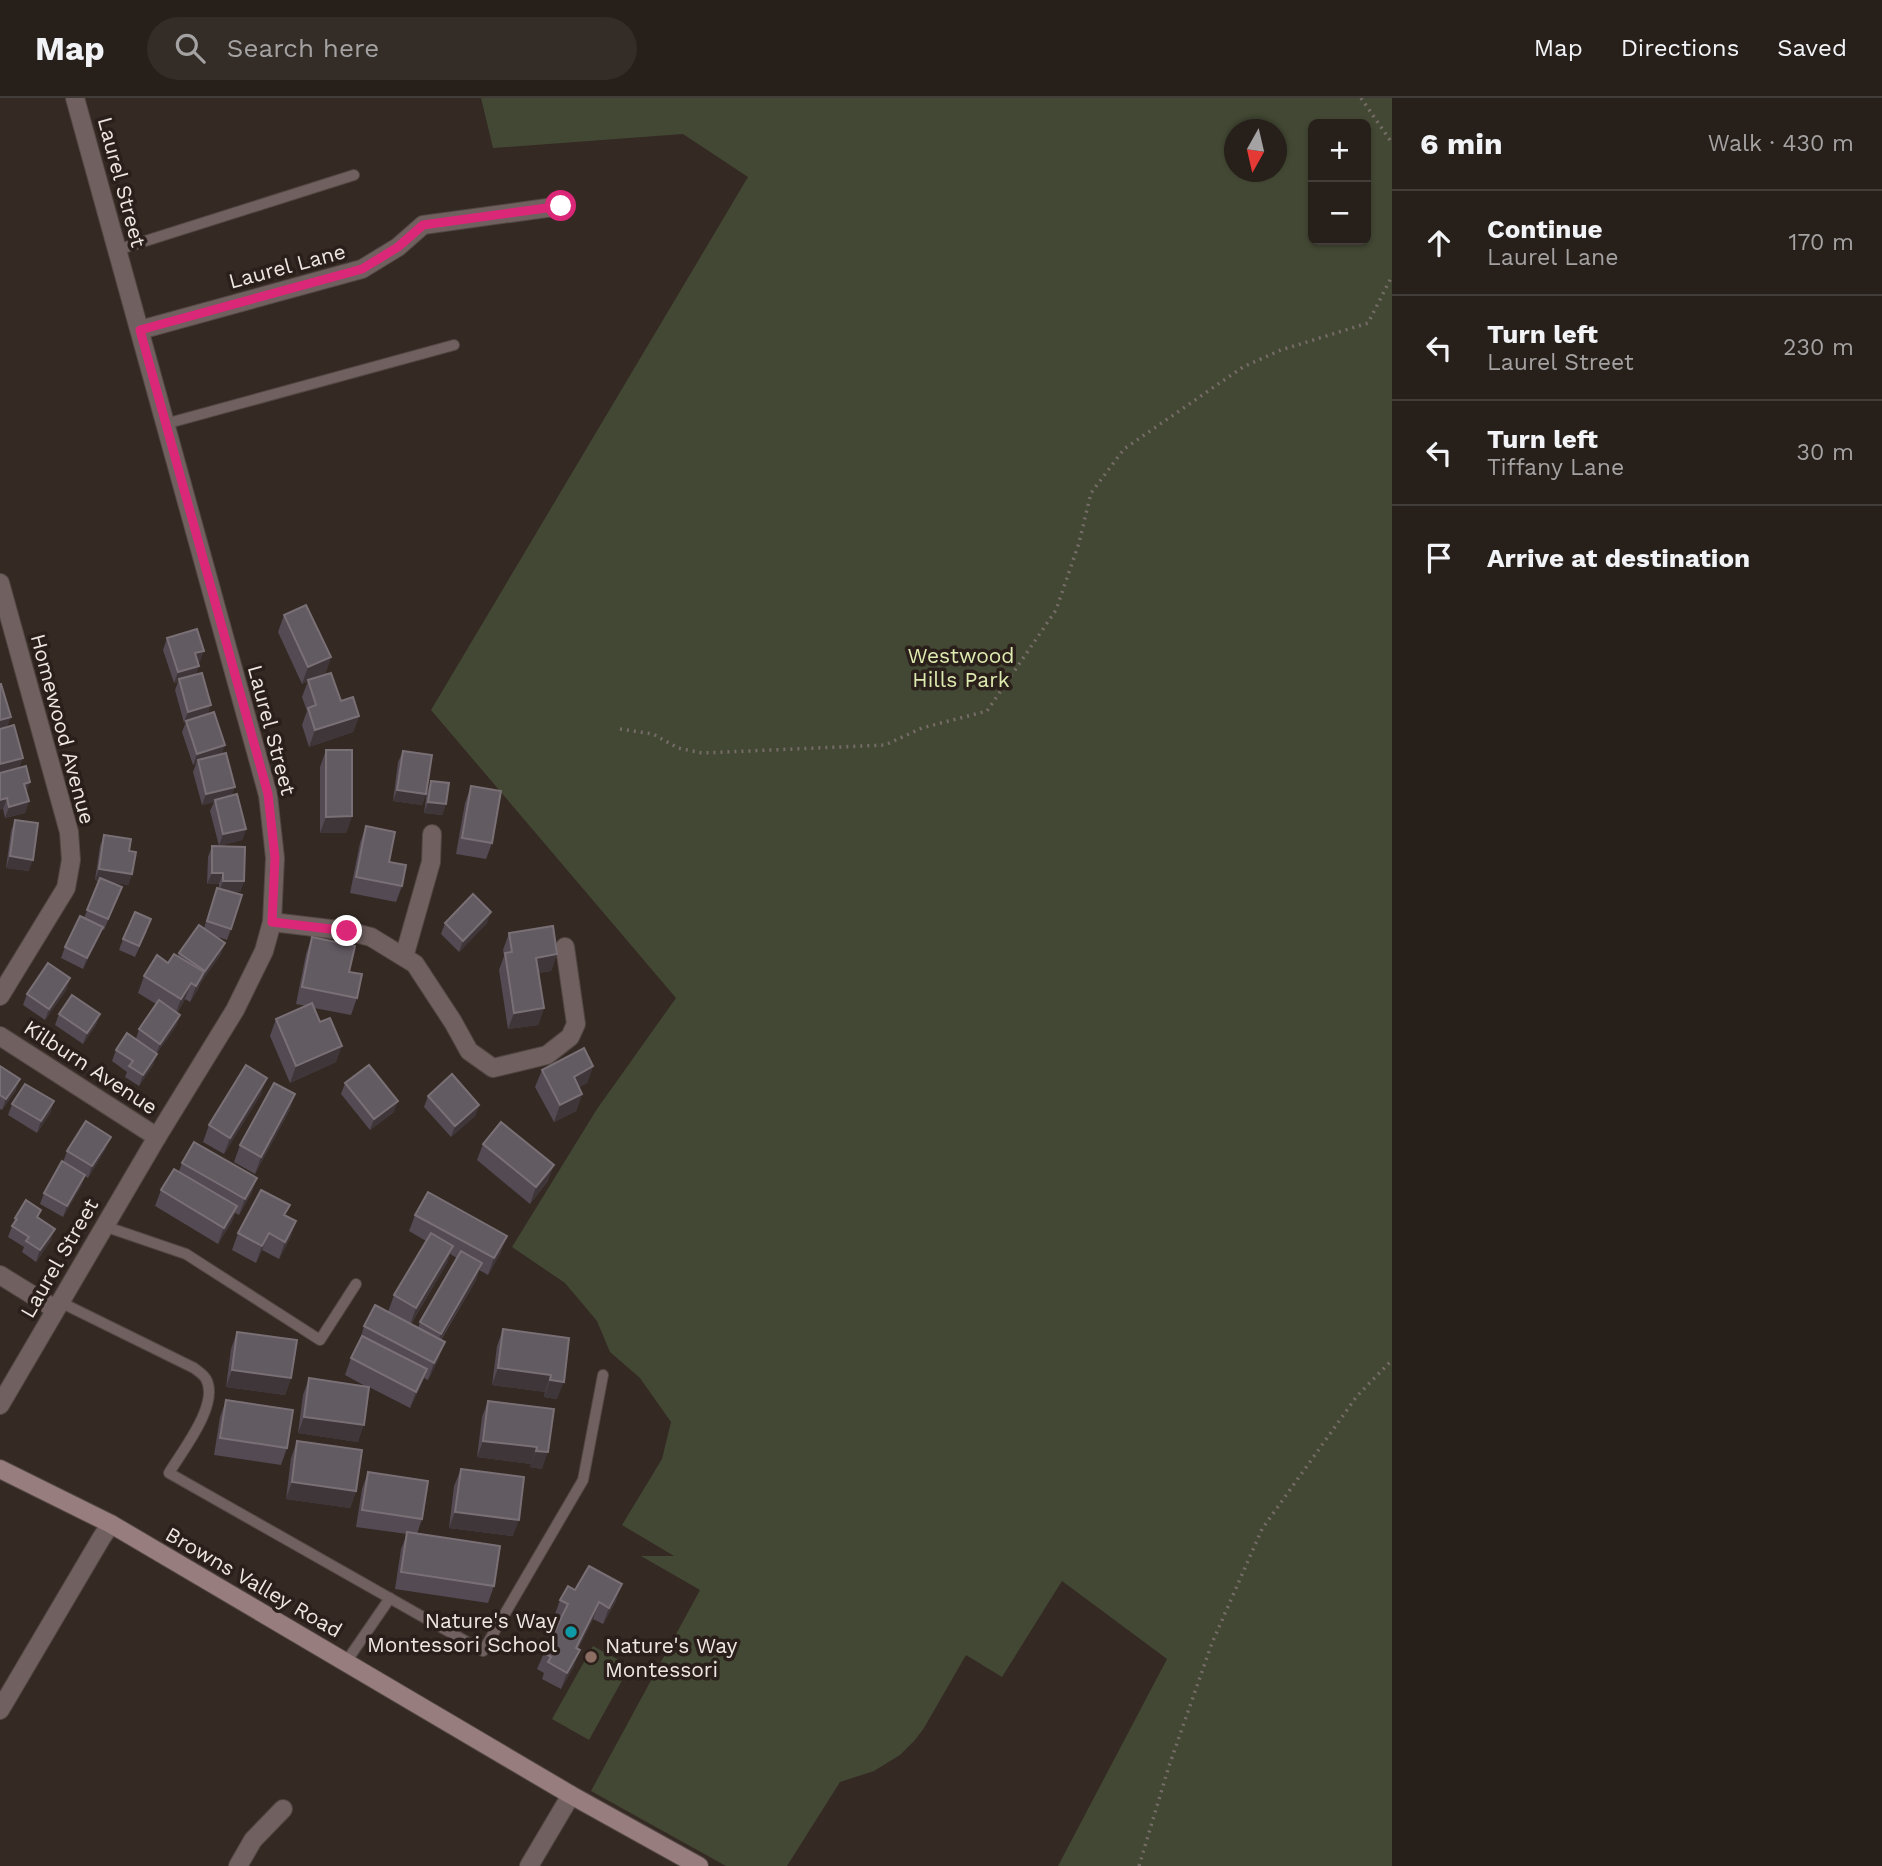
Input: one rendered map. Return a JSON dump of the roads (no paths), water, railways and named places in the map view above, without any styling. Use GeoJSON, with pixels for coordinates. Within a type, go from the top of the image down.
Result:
{"type":"FeatureCollection","features":[{"type":"Feature","properties":{"kind":"main road","name":"Browns Valley Road"},"geometry":{"type":"LineString","coordinates":[[0,1469],[111,1524],[570,1795],[699,1866]]}},
{"type":"Feature","properties":{"kind":"street","name":"Laurel Street"},"geometry":{"type":"LineString","coordinates":[[0,1405],[104,1226],[235,1010],[264,951],[272,922],[275,858],[268,794],[75,98]]}},
{"type":"Feature","properties":{"kind":"street","name":"Laurel Lane"},"geometry":{"type":"LineString","coordinates":[[140,330],[362,269],[398,247],[423,225],[561,206]]}},
{"type":"Feature","properties":{"kind":"street","name":"Homewood Avenue"},"geometry":{"type":"LineString","coordinates":[[0,583],[69,832],[71,860],[66,888],[0,996]]}},
{"type":"Feature","properties":{"kind":"street"},"geometry":{"type":"LineString","coordinates":[[404,957],[431,862],[432,834]]}},
{"type":"Feature","properties":{"kind":"street"},"geometry":{"type":"LineString","coordinates":[[272,922],[347,931],[371,937],[415,964],[469,1051],[493,1068],[547,1055],[570,1038],[576,1024],[565,947]]}},
{"type":"Feature","properties":{"kind":"street","name":"Kilburn Avenue"},"geometry":{"type":"LineString","coordinates":[[0,1036],[157,1137]]}},
{"type":"Feature","properties":{"kind":"street"},"geometry":{"type":"LineString","coordinates":[[0,1275],[57,1305]]}},
{"type":"Feature","properties":{"kind":"street"},"geometry":{"type":"LineString","coordinates":[[0,1710],[111,1524]]}},
{"type":"Feature","properties":{"kind":"street"},"geometry":{"type":"LineString","coordinates":[[529,1866],[570,1795]]}},
{"type":"Feature","properties":{"kind":"street"},"geometry":{"type":"LineString","coordinates":[[238,1866],[253,1840],[283,1810]]}},
{"type":"Feature","properties":{"kind":"lane"},"geometry":{"type":"LineString","coordinates":[[117,250],[354,175]]}},
{"type":"Feature","properties":{"kind":"lane"},"geometry":{"type":"LineString","coordinates":[[166,424],[454,345]]}},
{"type":"Feature","properties":{"kind":"lane"},"geometry":{"type":"LineString","coordinates":[[104,1226],[186,1254],[320,1340],[356,1284]]}},
{"type":"Feature","properties":{"kind":"lane"},"geometry":{"type":"LineString","coordinates":[[57,1305],[194,1368],[206,1378],[209,1390],[204,1415],[169,1473],[483,1651],[583,1480],[603,1375]]}},
{"type":"Feature","properties":{"kind":"lane"},"geometry":{"type":"LineString","coordinates":[[346,1662],[390,1598]]}},
{"type":"Feature","properties":{"kind":"place","name":"Nature's Way Montessori School"},"geometry":{"type":"Point","coordinates":[571,1632]}},
{"type":"Feature","properties":{"kind":"place","name":"Nature's Way Montessori"},"geometry":{"type":"Point","coordinates":[591,1657]}},
{"type":"Feature","properties":{"kind":"park label","name":"Westwood Hills Park"},"geometry":{"type":"Point","coordinates":[961,667]}}]}
